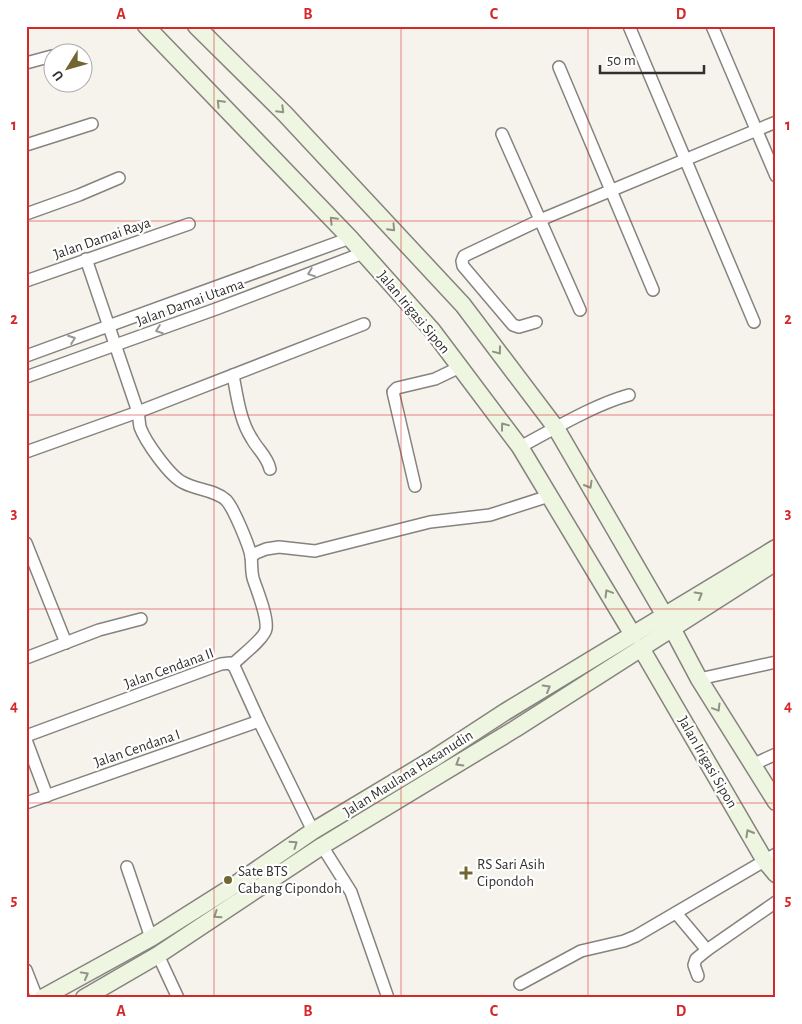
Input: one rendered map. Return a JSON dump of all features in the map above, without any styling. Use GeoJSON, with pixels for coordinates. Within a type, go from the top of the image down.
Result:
{"type":"FeatureCollection","features":[{"type":"Feature","properties":{"kind":"street","name":"Jalan Irigasi Sipon"},"geometry":{"type":"LineString","coordinates":[[146,26],[350,238],[432,330],[522,446],[549,496],[770,858],[776,874]]}},
{"type":"Feature","properties":{"kind":"street"},"geometry":{"type":"LineString","coordinates":[[196,26],[285,114],[463,305],[554,429],[667,626],[776,802]]}},
{"type":"Feature","properties":{"kind":"street"},"geometry":{"type":"LineString","coordinates":[[629,26],[754,322]]}},
{"type":"Feature","properties":{"kind":"street"},"geometry":{"type":"LineString","coordinates":[[712,26],[776,176]]}},
{"type":"Feature","properties":{"kind":"street"},"geometry":{"type":"LineString","coordinates":[[26,63],[42,59]]}},
{"type":"Feature","properties":{"kind":"street"},"geometry":{"type":"LineString","coordinates":[[559,67],[653,290]]}},
{"type":"Feature","properties":{"kind":"street"},"geometry":{"type":"LineString","coordinates":[[536,322],[520,328],[513,325],[462,263],[462,258],[466,254],[540,220],[776,122]]}},
{"type":"Feature","properties":{"kind":"street"},"geometry":{"type":"LineString","coordinates":[[26,145],[92,124]]}},
{"type":"Feature","properties":{"kind":"street"},"geometry":{"type":"LineString","coordinates":[[502,134],[580,310]]}},
{"type":"Feature","properties":{"kind":"street"},"geometry":{"type":"LineString","coordinates":[[26,214],[79,195],[118,178]]}},
{"type":"Feature","properties":{"kind":"street","name":"Jalan Damai Raya"},"geometry":{"type":"LineString","coordinates":[[27,278],[189,224]]}},
{"type":"Feature","properties":{"kind":"street","name":"Jalan Damai Utama"},"geometry":{"type":"LineString","coordinates":[[26,356],[350,238]]}},
{"type":"Feature","properties":{"kind":"street","name":"Jalan Damai Utama"},"geometry":{"type":"LineString","coordinates":[[26,377],[216,309],[363,253]]}},
{"type":"Feature","properties":{"kind":"street"},"geometry":{"type":"LineString","coordinates":[[86,259],[138,412],[140,426],[150,447],[182,483],[216,494],[227,501],[252,557]]}},
{"type":"Feature","properties":{"kind":"street"},"geometry":{"type":"LineString","coordinates":[[26,452],[138,412],[364,324]]}},
{"type":"Feature","properties":{"kind":"street"},"geometry":{"type":"LineString","coordinates":[[415,486],[393,392],[396,389],[435,379],[460,368]]}},
{"type":"Feature","properties":{"kind":"street"},"geometry":{"type":"LineString","coordinates":[[233,375],[238,401],[251,438],[264,455],[270,469]]}},
{"type":"Feature","properties":{"kind":"street"},"geometry":{"type":"LineString","coordinates":[[522,446],[614,400],[629,395]]}},
{"type":"Feature","properties":{"kind":"street"},"geometry":{"type":"LineString","coordinates":[[232,664],[262,637],[266,630],[264,615],[250,563],[252,557],[261,551],[272,548],[315,551],[430,522],[498,512],[549,496]]}},
{"type":"Feature","properties":{"kind":"street"},"geometry":{"type":"LineString","coordinates":[[26,543],[66,643]]}},
{"type":"Feature","properties":{"kind":"street","name":"Jalan Maulana Hasanudin"},"geometry":{"type":"LineString","coordinates":[[87,997],[158,955],[323,848],[478,752],[641,644],[776,548]]}},
{"type":"Feature","properties":{"kind":"street","name":"Jalan Maulana Hasanudin"},"geometry":{"type":"LineString","coordinates":[[667,626],[776,562]]}},
{"type":"Feature","properties":{"kind":"street"},"geometry":{"type":"LineString","coordinates":[[26,658],[99,630],[141,619]]}},
{"type":"Feature","properties":{"kind":"street","name":"Jalan Maulana Hasanudin"},"geometry":{"type":"LineString","coordinates":[[42,998],[151,938],[227,890],[313,831],[468,736],[641,644]]}},
{"type":"Feature","properties":{"kind":"street"},"geometry":{"type":"LineString","coordinates":[[695,672],[776,662]]}},
{"type":"Feature","properties":{"kind":"street","name":"Jalan Cendana II"},"geometry":{"type":"LineString","coordinates":[[26,738],[221,664],[232,664],[313,831]]}},
{"type":"Feature","properties":{"kind":"street","name":"Jalan Cendana I"},"geometry":{"type":"LineString","coordinates":[[26,804],[259,721]]}},
{"type":"Feature","properties":{"kind":"street"},"geometry":{"type":"LineString","coordinates":[[468,736],[478,752]]}},
{"type":"Feature","properties":{"kind":"street"},"geometry":{"type":"LineString","coordinates":[[26,738],[47,796]]}},
{"type":"Feature","properties":{"kind":"street"},"geometry":{"type":"LineString","coordinates":[[752,765],[776,754]]}},
{"type":"Feature","properties":{"kind":"street"},"geometry":{"type":"LineString","coordinates":[[313,831],[351,892],[388,998]]}},
{"type":"Feature","properties":{"kind":"street"},"geometry":{"type":"LineString","coordinates":[[520,984],[581,951],[630,938],[770,858]]}},
{"type":"Feature","properties":{"kind":"street"},"geometry":{"type":"LineString","coordinates":[[127,867],[151,938],[178,998]]}},
{"type":"Feature","properties":{"kind":"street"},"geometry":{"type":"LineString","coordinates":[[698,976],[694,965],[696,960],[706,950],[776,902]]}},
{"type":"Feature","properties":{"kind":"street"},"geometry":{"type":"LineString","coordinates":[[676,912],[706,950]]}},
{"type":"Feature","properties":{"kind":"street"},"geometry":{"type":"LineString","coordinates":[[26,970],[37,998]]}},
{"type":"Feature","properties":{"kind":"place","name":"RS Sari Asih Cipondoh"},"geometry":{"type":"Point","coordinates":[466,873]}},
{"type":"Feature","properties":{"kind":"place","name":"Sate BTS Cabang Cipondoh"},"geometry":{"type":"Point","coordinates":[228,880]}}]}
